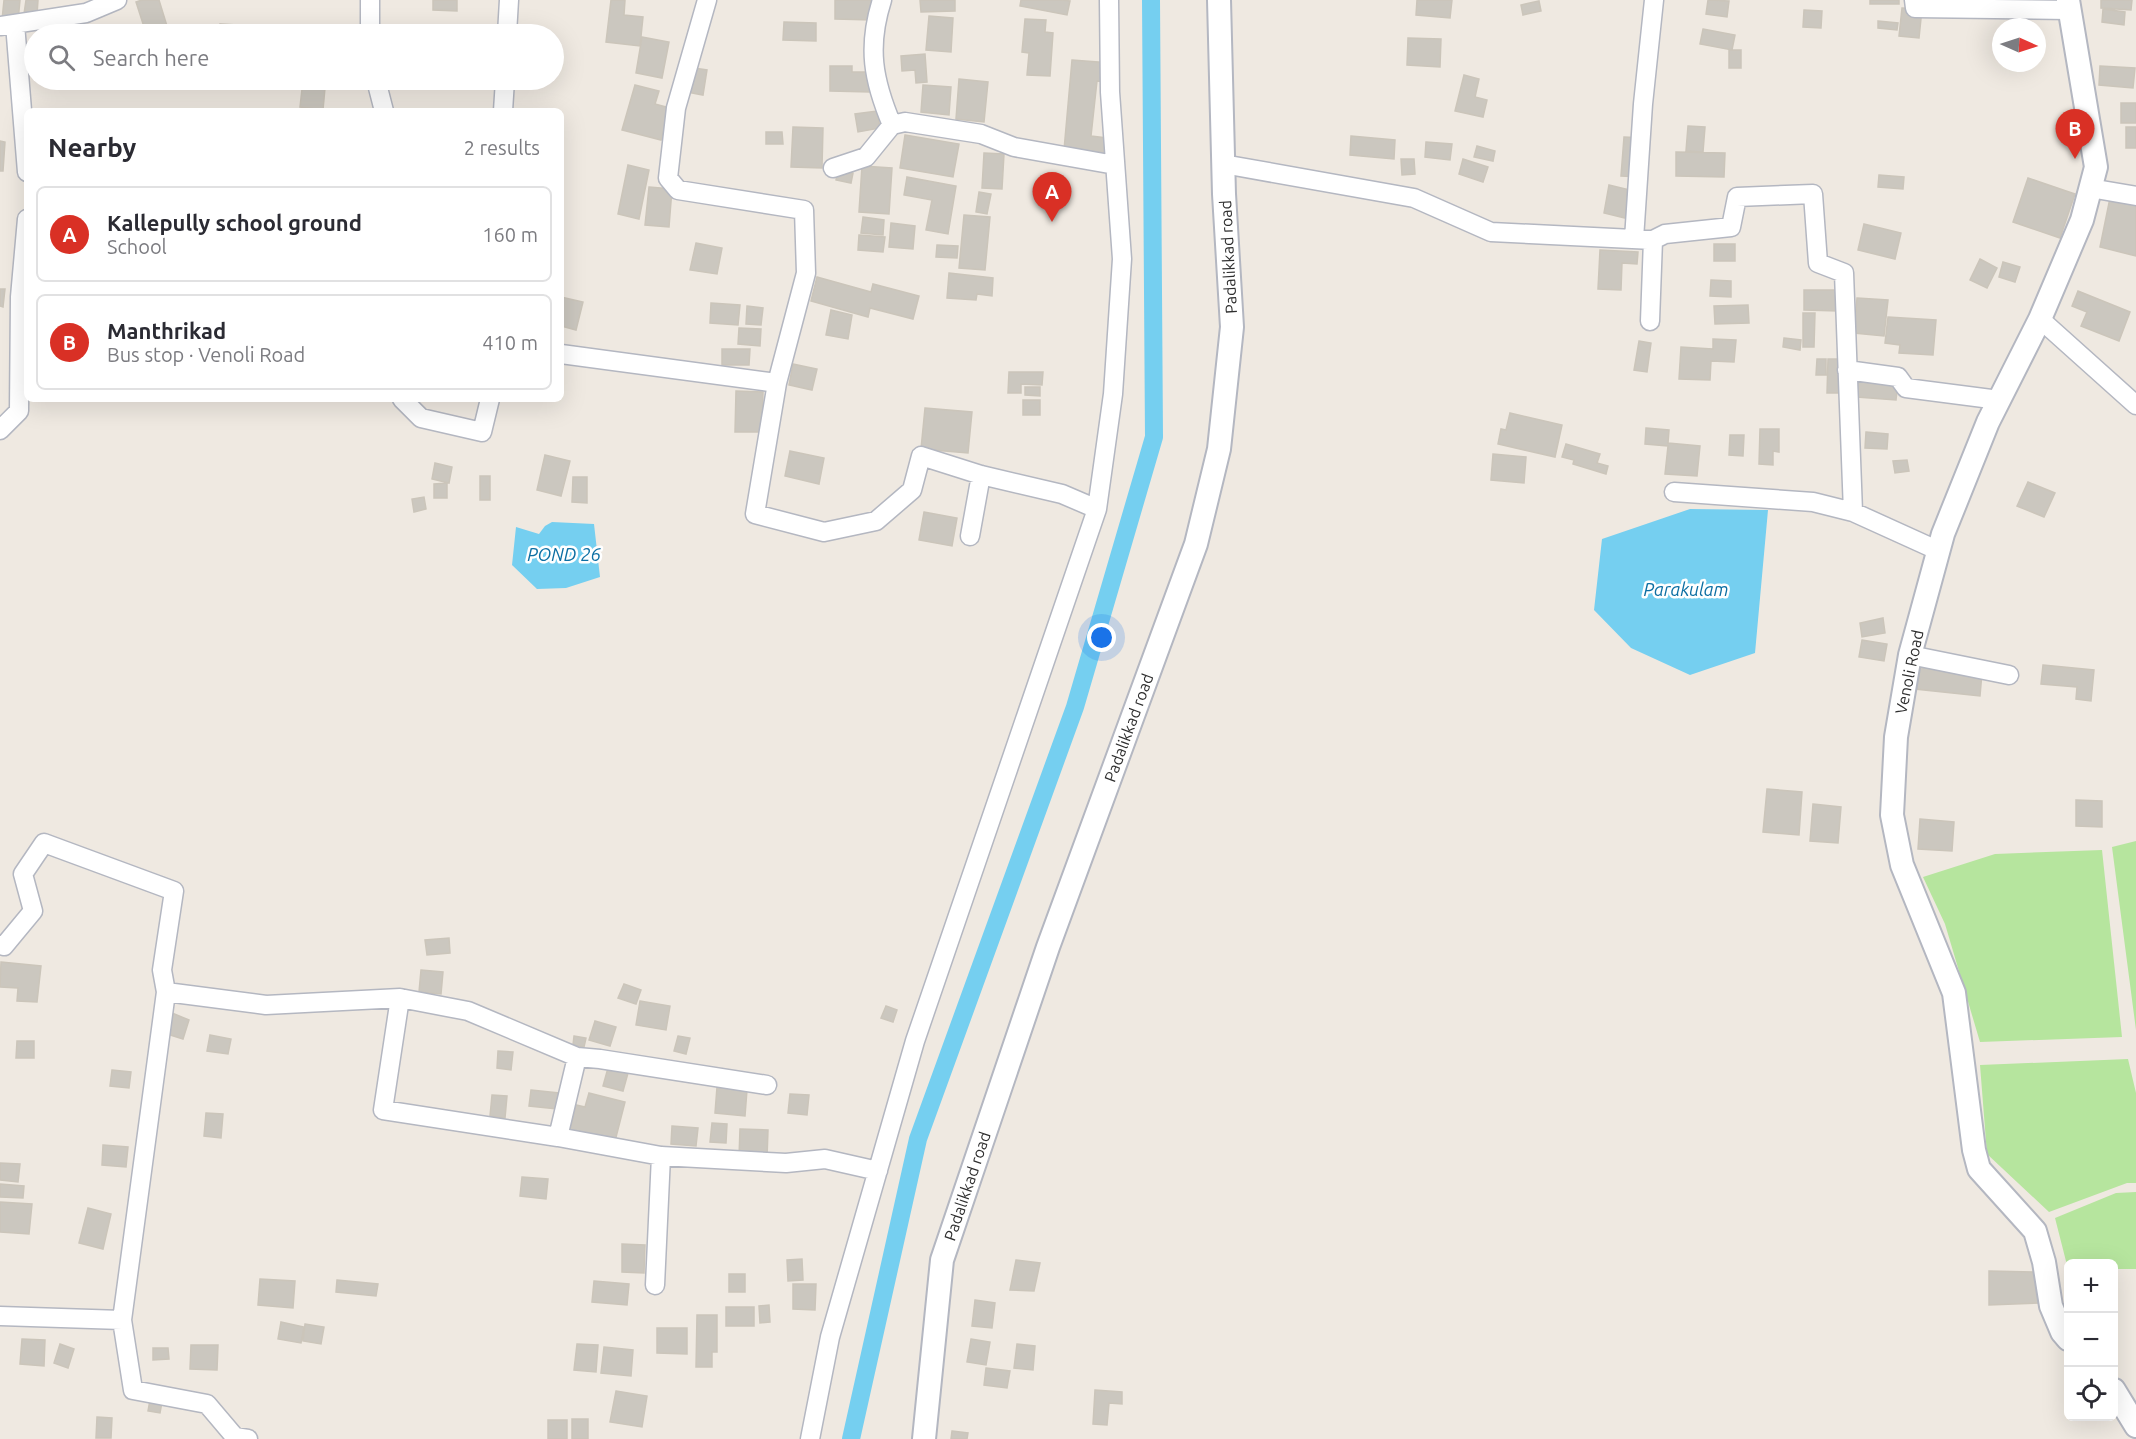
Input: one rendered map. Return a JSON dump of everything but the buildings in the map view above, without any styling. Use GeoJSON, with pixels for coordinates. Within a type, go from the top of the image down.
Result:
{"type":"FeatureCollection","features":[{"type":"Feature","properties":{"kind":"street"},"geometry":{"type":"LineString","coordinates":[[24,150],[7,25],[86,13],[117,0]]}},
{"type":"Feature","properties":{"kind":"street"},"geometry":{"type":"LineString","coordinates":[[370,0],[370,24]]}},
{"type":"Feature","properties":{"kind":"street"},"geometry":{"type":"LineString","coordinates":[[508,24],[509,0]]}},
{"type":"Feature","properties":{"kind":"street"},"geometry":{"type":"LineString","coordinates":[[707,0],[676,108],[668,178],[678,190],[804,210],[806,273],[777,383],[755,514],[824,532],[876,521],[912,490],[921,456],[981,475],[1062,494],[1097,509]]}},
{"type":"Feature","properties":{"kind":"street"},"geometry":{"type":"LineString","coordinates":[[882,0],[874,26],[872,54],[878,86],[892,125]]}},
{"type":"Feature","properties":{"kind":"street"},"geometry":{"type":"LineString","coordinates":[[810,1439],[830,1336],[915,1041],[1097,509],[1113,394],[1122,259],[1110,92],[1109,0]]}},
{"type":"Feature","properties":{"kind":"street","name":"Padalikkad road"},"geometry":{"type":"LineString","coordinates":[[924,1439],[942,1260],[1048,947],[1196,544],[1219,449],[1232,327],[1223,164],[1219,0]]}},
{"type":"Feature","properties":{"kind":"street"},"geometry":{"type":"LineString","coordinates":[[1634,239],[1643,104],[1654,0]]}},
{"type":"Feature","properties":{"kind":"street"},"geometry":{"type":"LineString","coordinates":[[1914,0],[1915,8],[2069,5]]}},
{"type":"Feature","properties":{"kind":"street","name":"Venoli Road"},"geometry":{"type":"LineString","coordinates":[[2064,1334],[2050,1306],[2044,1262],[2035,1231],[1979,1169],[1974,1150],[1954,993],[1902,865],[1892,815],[1896,737],[1910,655],[1943,534],[1984,433],[2040,319],[2082,220],[2096,167],[2069,5]]}},
{"type":"Feature","properties":{"kind":"street"},"geometry":{"type":"LineString","coordinates":[[378,90],[383,108]]}},
{"type":"Feature","properties":{"kind":"street"},"geometry":{"type":"LineString","coordinates":[[503,108],[504,90]]}},
{"type":"Feature","properties":{"kind":"street"},"geometry":{"type":"LineString","coordinates":[[833,168],[866,157],[892,125],[905,122],[981,134],[1014,147],[1115,165]]}},
{"type":"Feature","properties":{"kind":"street"},"geometry":{"type":"LineString","coordinates":[[1223,164],[1414,198],[1491,232],[1653,240],[1665,234],[1731,227],[1737,196],[1813,194],[1818,263],[1844,273],[1853,512]]}},
{"type":"Feature","properties":{"kind":"street"},"geometry":{"type":"LineString","coordinates":[[2090,188],[2136,196]]}},
{"type":"Feature","properties":{"kind":"street"},"geometry":{"type":"LineString","coordinates":[[1650,321],[1653,240]]}},
{"type":"Feature","properties":{"kind":"street"},"geometry":{"type":"LineString","coordinates":[[0,430],[19,411],[24,297]]}},
{"type":"Feature","properties":{"kind":"street"},"geometry":{"type":"LineString","coordinates":[[2040,319],[2136,405]]}},
{"type":"Feature","properties":{"kind":"street"},"geometry":{"type":"LineString","coordinates":[[564,354],[777,383]]}},
{"type":"Feature","properties":{"kind":"street"},"geometry":{"type":"LineString","coordinates":[[1847,370],[1898,377],[1906,388],[1999,400]]}},
{"type":"Feature","properties":{"kind":"street"},"geometry":{"type":"LineString","coordinates":[[405,402],[421,418],[482,432],[489,402]]}},
{"type":"Feature","properties":{"kind":"street"},"geometry":{"type":"LineString","coordinates":[[969,536],[981,475]]}},
{"type":"Feature","properties":{"kind":"street"},"geometry":{"type":"LineString","coordinates":[[1674,492],[1813,502],[1853,512],[1939,551]]}},
{"type":"Feature","properties":{"kind":"street"},"geometry":{"type":"LineString","coordinates":[[1910,655],[2010,675]]}},
{"type":"Feature","properties":{"kind":"street"},"geometry":{"type":"LineString","coordinates":[[0,945],[4,946],[33,911],[23,874],[44,843],[174,891],[162,970],[166,992],[122,1320],[133,1390],[207,1404],[235,1437],[248,1439]]}},
{"type":"Feature","properties":{"kind":"street"},"geometry":{"type":"LineString","coordinates":[[166,992],[266,1005],[400,998],[468,1011],[577,1057],[767,1084]]}},
{"type":"Feature","properties":{"kind":"street"},"geometry":{"type":"LineString","coordinates":[[400,998],[383,1110],[558,1137],[661,1156],[786,1163],[825,1159],[878,1171]]}},
{"type":"Feature","properties":{"kind":"street"},"geometry":{"type":"LineString","coordinates":[[558,1137],[577,1057]]}},
{"type":"Feature","properties":{"kind":"street"},"geometry":{"type":"LineString","coordinates":[[655,1285],[661,1156]]}},
{"type":"Feature","properties":{"kind":"street"},"geometry":{"type":"LineString","coordinates":[[0,1316],[122,1320]]}},
{"type":"Feature","properties":{"kind":"street"},"geometry":{"type":"LineString","coordinates":[[2118,1397],[2136,1426]]}},
{"type":"Feature","properties":{"kind":"green space"},"geometry":{"type":"Polygon","coordinates":[[[2136,841],[2136,1030],[2112,847],[2136,841]]]}},
{"type":"Feature","properties":{"kind":"green space"},"geometry":{"type":"Polygon","coordinates":[[[2102,850],[2122,1037],[1980,1042],[1945,924],[1923,877],[1995,854],[2102,850]]]}},
{"type":"Feature","properties":{"kind":"green space"},"geometry":{"type":"Polygon","coordinates":[[[2128,1059],[2136,1093],[2136,1183],[2127,1183],[2049,1212],[1987,1154],[1980,1065],[2128,1059]]]}},
{"type":"Feature","properties":{"kind":"green space"},"geometry":{"type":"Polygon","coordinates":[[[2136,1192],[2136,1269],[2118,1269],[2118,1259],[2065,1259],[2055,1218],[2116,1193],[2136,1192]]]}},
{"type":"Feature","properties":{"kind":"water","name":"Parakulam"},"geometry":{"type":"Polygon","coordinates":[[[1690,509],[1768,510],[1755,653],[1690,675],[1631,648],[1594,610],[1602,539],[1690,509]]]}},
{"type":"Feature","properties":{"kind":"water","name":"POND 26"},"geometry":{"type":"Polygon","coordinates":[[[552,522],[594,524],[600,577],[566,588],[537,589],[512,565],[516,527],[539,534],[545,526],[552,522]]]}},
{"type":"Feature","properties":{"kind":"waterway"},"geometry":{"type":"LineString","coordinates":[[851,1439],[918,1139],[1075,707],[1154,437],[1151,0]]}},
{"type":"Feature","properties":{"kind":"place","name":"Manthrikad"},"geometry":{"type":"Point","coordinates":[2075,159]}},
{"type":"Feature","properties":{"kind":"place","name":"Kallepully school ground"},"geometry":{"type":"Point","coordinates":[1052,222]}}]}
